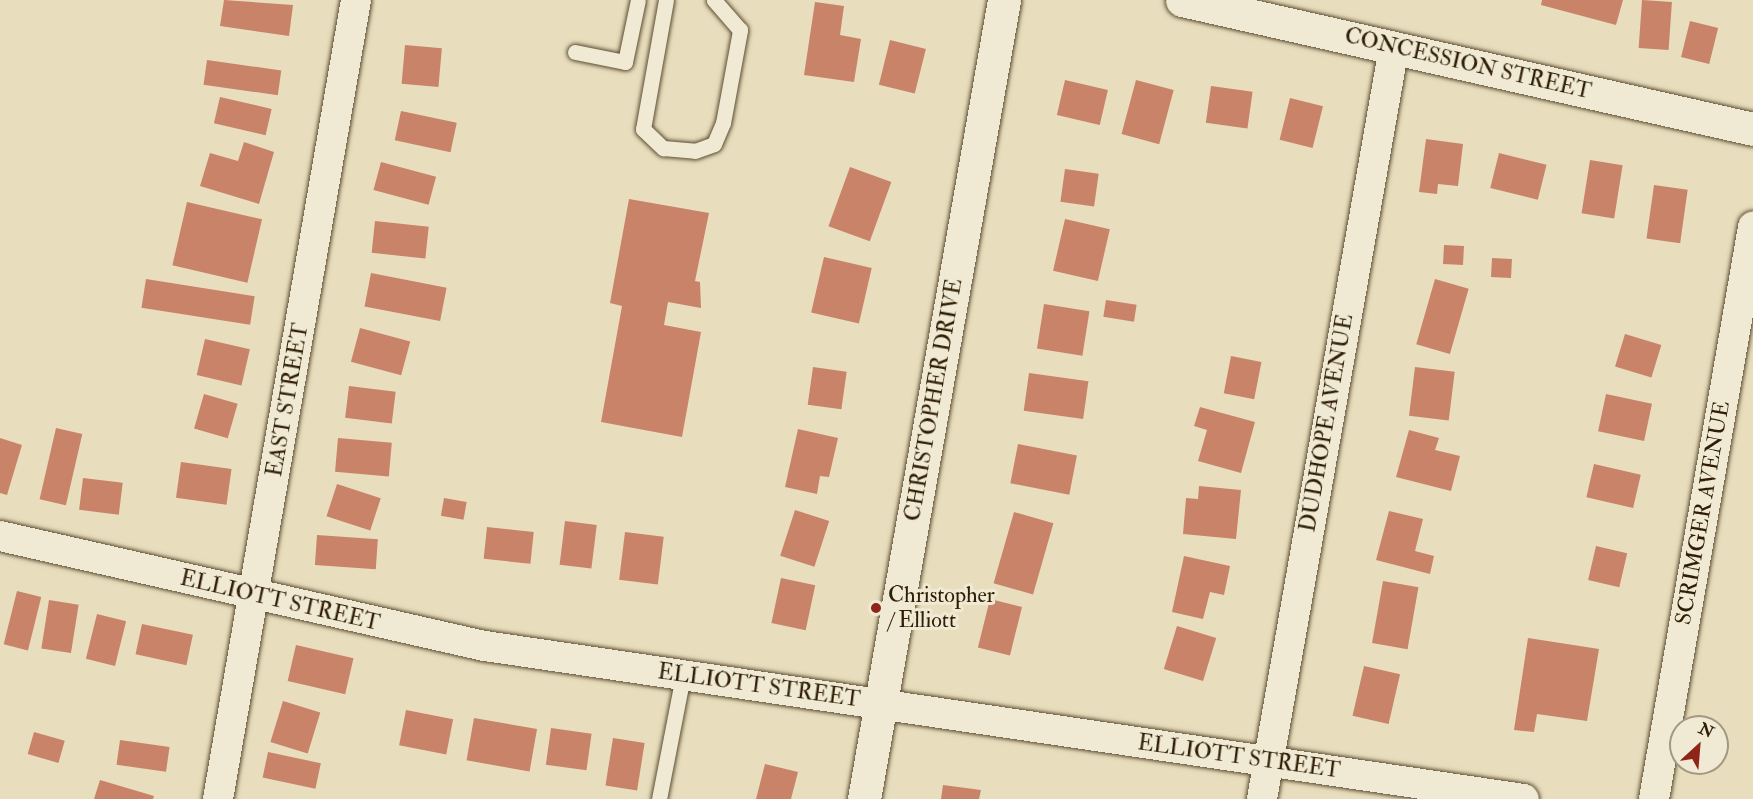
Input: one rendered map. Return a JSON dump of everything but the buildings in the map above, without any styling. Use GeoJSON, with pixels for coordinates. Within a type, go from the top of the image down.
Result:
{"type":"FeatureCollection","features":[{"type":"Feature","properties":{"kind":"street","name":"EAST STREET"},"geometry":{"type":"LineString","coordinates":[[218,799],[356,0]]}},
{"type":"Feature","properties":{"kind":"street","name":"CHRISTOPHER DRIVE"},"geometry":{"type":"LineString","coordinates":[[864,799],[1004,0]]}},
{"type":"Feature","properties":{"kind":"street","name":"CONCESSION STREET"},"geometry":{"type":"LineString","coordinates":[[1182,0],[1753,129]]}},
{"type":"Feature","properties":{"kind":"street","name":"DUDHOPE AVENUE"},"geometry":{"type":"LineString","coordinates":[[1262,799],[1394,47]]}},
{"type":"Feature","properties":{"kind":"street","name":"SCRIMGER AVENUE"},"geometry":{"type":"LineString","coordinates":[[1654,799],[1753,227]]}},
{"type":"Feature","properties":{"kind":"street","name":"ELLIOTT STREET"},"geometry":{"type":"LineString","coordinates":[[0,536],[254,596],[485,646],[1524,799]]}},
{"type":"Feature","properties":{"kind":"lane"},"geometry":{"type":"LineString","coordinates":[[575,51],[625,62],[638,0]]}},
{"type":"Feature","properties":{"kind":"lane"},"geometry":{"type":"LineString","coordinates":[[666,0],[643,129],[663,148],[695,151],[714,144],[723,123],[740,30],[714,0]]}},
{"type":"Feature","properties":{"kind":"lane"},"geometry":{"type":"LineString","coordinates":[[659,799],[683,675]]}},
{"type":"Feature","properties":{"kind":"place","name":"Christopher / Elliott"},"geometry":{"type":"Point","coordinates":[876,608]}}]}
